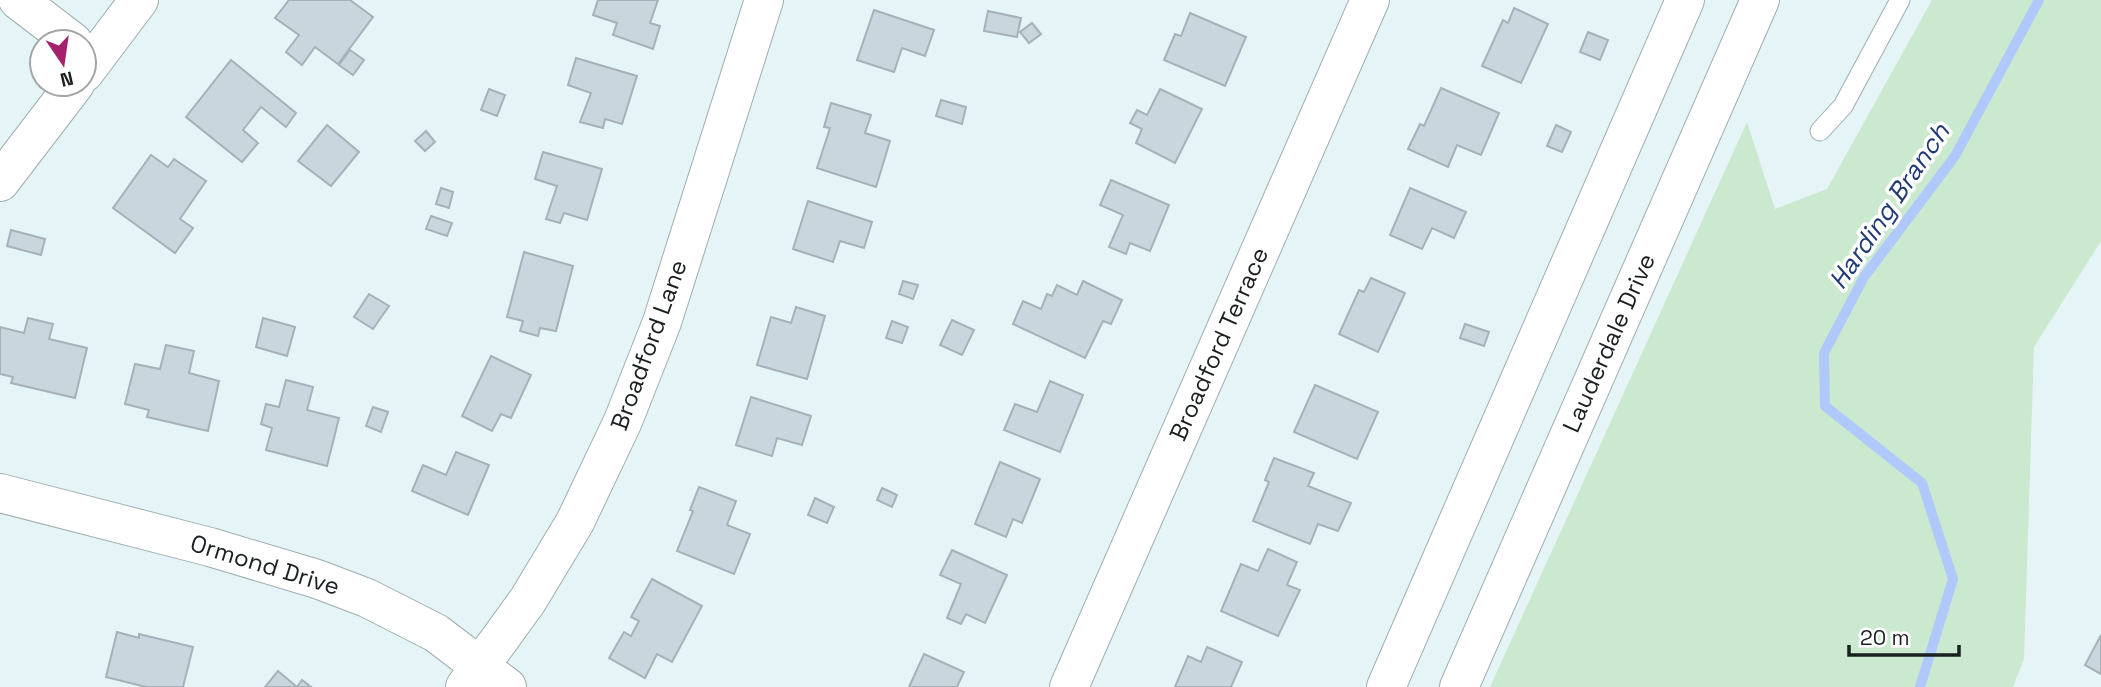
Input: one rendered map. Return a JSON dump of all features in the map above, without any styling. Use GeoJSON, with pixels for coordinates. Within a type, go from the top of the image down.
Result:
{"type":"FeatureCollection","features":[{"type":"Feature","properties":{"kind":"street"},"geometry":{"type":"LineString","coordinates":[[18,0],[47,28]]}},
{"type":"Feature","properties":{"kind":"street"},"geometry":{"type":"LineString","coordinates":[[98,45],[139,0]]}},
{"type":"Feature","properties":{"kind":"street","name":"Broadford Lane"},"geometry":{"type":"LineString","coordinates":[[484,680],[575,522],[623,421],[662,323],[764,0]]}},
{"type":"Feature","properties":{"kind":"street","name":"Broadford Terrace"},"geometry":{"type":"LineString","coordinates":[[1069,687],[1370,0]]}},
{"type":"Feature","properties":{"kind":"street"},"geometry":{"type":"LineString","coordinates":[[1386,687],[1685,0]]}},
{"type":"Feature","properties":{"kind":"street","name":"Lauderdale Drive"},"geometry":{"type":"LineString","coordinates":[[1459,687],[1760,0]]}},
{"type":"Feature","properties":{"kind":"street"},"geometry":{"type":"LineString","coordinates":[[0,181],[57,98]]}},
{"type":"Feature","properties":{"kind":"street","name":"Ormond Drive"},"geometry":{"type":"LineString","coordinates":[[0,493],[210,547],[317,579],[368,598],[436,633],[484,680]]}},
{"type":"Feature","properties":{"kind":"lane"},"geometry":{"type":"LineString","coordinates":[[1820,131],[1843,106],[1900,0]]}},
{"type":"Feature","properties":{"kind":"green space"},"geometry":{"type":"Polygon","coordinates":[[[1932,0],[2101,0],[2101,241],[2034,347],[2024,659],[2013,687],[1490,687],[1747,122],[1775,209],[1827,189],[1932,0]]]}},
{"type":"Feature","properties":{"kind":"building"},"geometry":{"type":"Polygon","coordinates":[[[289,0],[350,0],[373,17],[338,64],[315,47],[302,65],[286,52],[299,35],[275,18],[289,0]]]}},
{"type":"Feature","properties":{"kind":"building"},"geometry":{"type":"Polygon","coordinates":[[[598,0],[658,0],[650,23],[660,26],[653,49],[613,35],[617,23],[593,15],[598,0]]]}},
{"type":"Feature","properties":{"kind":"building"},"geometry":{"type":"Polygon","coordinates":[[[1514,8],[1548,24],[1521,83],[1482,66],[1503,20],[1508,23],[1514,8]]]}},
{"type":"Feature","properties":{"kind":"building"},"geometry":{"type":"Polygon","coordinates":[[[874,10],[934,30],[925,56],[902,48],[894,72],[857,60],[874,10]]]}},
{"type":"Feature","properties":{"kind":"building"},"geometry":{"type":"Polygon","coordinates":[[[988,11],[1021,18],[1017,37],[984,31],[988,11]]]}},
{"type":"Feature","properties":{"kind":"building"},"geometry":{"type":"Polygon","coordinates":[[[1190,13],[1246,37],[1225,86],[1164,60],[1175,34],[1181,36],[1190,13]]]}},
{"type":"Feature","properties":{"kind":"building"},"geometry":{"type":"Polygon","coordinates":[[[1032,23],[1041,34],[1029,43],[1020,32],[1032,23]]]}},
{"type":"Feature","properties":{"kind":"building"},"geometry":{"type":"Polygon","coordinates":[[[1588,32],[1608,40],[1600,60],[1580,52],[1588,32]]]}},
{"type":"Feature","properties":{"kind":"building"},"geometry":{"type":"Polygon","coordinates":[[[350,50],[364,60],[353,75],[339,65],[350,50]]]}},
{"type":"Feature","properties":{"kind":"building"},"geometry":{"type":"Polygon","coordinates":[[[576,58],[637,76],[622,124],[605,119],[603,128],[580,122],[591,93],[568,85],[576,58]]]}},
{"type":"Feature","properties":{"kind":"building"},"geometry":{"type":"Polygon","coordinates":[[[231,60],[296,113],[286,127],[261,107],[243,130],[258,143],[242,162],[186,117],[231,60]]]}},
{"type":"Feature","properties":{"kind":"building"},"geometry":{"type":"Polygon","coordinates":[[[1441,88],[1499,113],[1481,155],[1457,145],[1448,167],[1408,149],[1420,124],[1424,126],[1441,88]]]}},
{"type":"Feature","properties":{"kind":"building"},"geometry":{"type":"Polygon","coordinates":[[[489,89],[505,95],[497,116],[481,110],[489,89]]]}},
{"type":"Feature","properties":{"kind":"building"},"geometry":{"type":"Polygon","coordinates":[[[1160,89],[1202,109],[1175,163],[1136,143],[1142,129],[1130,123],[1137,110],[1147,115],[1160,89]]]}},
{"type":"Feature","properties":{"kind":"building"},"geometry":{"type":"Polygon","coordinates":[[[941,100],[966,107],[962,124],[936,116],[941,100]]]}},
{"type":"Feature","properties":{"kind":"building"},"geometry":{"type":"Polygon","coordinates":[[[831,103],[871,115],[865,133],[890,141],[876,187],[817,168],[830,128],[824,127],[831,103]]]}},
{"type":"Feature","properties":{"kind":"building"},"geometry":{"type":"Polygon","coordinates":[[[327,125],[359,152],[331,186],[298,161],[327,125]]]}},
{"type":"Feature","properties":{"kind":"building"},"geometry":{"type":"Polygon","coordinates":[[[1556,125],[1571,132],[1562,152],[1547,146],[1556,125]]]}},
{"type":"Feature","properties":{"kind":"building"},"geometry":{"type":"Polygon","coordinates":[[[426,131],[435,142],[425,151],[415,141],[426,131]]]}},
{"type":"Feature","properties":{"kind":"building"},"geometry":{"type":"Polygon","coordinates":[[[543,152],[602,169],[587,220],[564,213],[560,223],[546,219],[557,186],[535,179],[543,152]]]}},
{"type":"Feature","properties":{"kind":"building"},"geometry":{"type":"Polygon","coordinates":[[[151,155],[168,167],[174,159],[206,181],[180,219],[193,228],[175,253],[113,208],[151,155]]]}},
{"type":"Feature","properties":{"kind":"building"},"geometry":{"type":"Polygon","coordinates":[[[1111,180],[1169,205],[1150,251],[1130,243],[1126,254],[1109,247],[1123,215],[1100,205],[1111,180]]]}},
{"type":"Feature","properties":{"kind":"building"},"geometry":{"type":"Polygon","coordinates":[[[441,188],[453,192],[449,208],[436,204],[441,188]]]}},
{"type":"Feature","properties":{"kind":"building"},"geometry":{"type":"Polygon","coordinates":[[[1410,188],[1466,212],[1454,238],[1432,228],[1422,249],[1390,235],[1410,188]]]}},
{"type":"Feature","properties":{"kind":"building"},"geometry":{"type":"Polygon","coordinates":[[[808,201],[872,222],[864,248],[840,241],[833,262],[793,249],[808,201]]]}},
{"type":"Feature","properties":{"kind":"building"},"geometry":{"type":"Polygon","coordinates":[[[431,216],[452,223],[447,236],[426,229],[431,216]]]}},
{"type":"Feature","properties":{"kind":"building"},"geometry":{"type":"Polygon","coordinates":[[[11,230],[45,239],[41,255],[7,246],[11,230]]]}},
{"type":"Feature","properties":{"kind":"building"},"geometry":{"type":"Polygon","coordinates":[[[524,252],[573,266],[556,331],[540,328],[538,336],[520,331],[523,321],[507,317],[524,252]]]}},
{"type":"Feature","properties":{"kind":"building"},"geometry":{"type":"Polygon","coordinates":[[[1371,278],[1405,293],[1378,352],[1339,334],[1359,290],[1364,292],[1371,278]]]}},
{"type":"Feature","properties":{"kind":"building"},"geometry":{"type":"Polygon","coordinates":[[[903,281],[918,285],[913,299],[899,294],[903,281]]]}},
{"type":"Feature","properties":{"kind":"building"},"geometry":{"type":"Polygon","coordinates":[[[1083,281],[1122,300],[1111,324],[1103,321],[1085,358],[1013,324],[1023,301],[1041,309],[1047,294],[1052,296],[1057,285],[1077,295],[1083,281]]]}},
{"type":"Feature","properties":{"kind":"building"},"geometry":{"type":"Polygon","coordinates":[[[369,294],[389,306],[373,329],[354,317],[369,294]]]}},
{"type":"Feature","properties":{"kind":"building"},"geometry":{"type":"Polygon","coordinates":[[[796,307],[825,316],[807,379],[757,365],[771,317],[791,323],[796,307]]]}},
{"type":"Feature","properties":{"kind":"building"},"geometry":{"type":"Polygon","coordinates":[[[28,318],[53,324],[49,339],[87,348],[75,398],[11,383],[13,377],[0,374],[0,327],[24,333],[28,318]]]}},
{"type":"Feature","properties":{"kind":"building"},"geometry":{"type":"Polygon","coordinates":[[[263,318],[295,327],[287,356],[256,347],[263,318]]]}},
{"type":"Feature","properties":{"kind":"building"},"geometry":{"type":"Polygon","coordinates":[[[952,320],[974,330],[962,355],[940,345],[952,320]]]}},
{"type":"Feature","properties":{"kind":"building"},"geometry":{"type":"Polygon","coordinates":[[[892,321],[908,327],[902,343],[886,338],[892,321]]]}},
{"type":"Feature","properties":{"kind":"building"},"geometry":{"type":"Polygon","coordinates":[[[1465,324],[1489,332],[1484,346],[1460,338],[1465,324]]]}},
{"type":"Feature","properties":{"kind":"building"},"geometry":{"type":"Polygon","coordinates":[[[166,345],[194,351],[189,373],[219,381],[208,431],[147,417],[149,410],[125,404],[135,364],[160,369],[166,345]]]}},
{"type":"Feature","properties":{"kind":"building"},"geometry":{"type":"Polygon","coordinates":[[[491,356],[531,375],[511,418],[501,414],[492,431],[462,416],[491,356]]]}},
{"type":"Feature","properties":{"kind":"building"},"geometry":{"type":"Polygon","coordinates":[[[286,380],[313,387],[307,410],[339,418],[327,466],[266,450],[272,428],[261,424],[266,404],[279,407],[286,380]]]}},
{"type":"Feature","properties":{"kind":"building"},"geometry":{"type":"Polygon","coordinates":[[[1050,381],[1083,395],[1060,452],[1004,430],[1015,404],[1037,412],[1050,381]]]}},
{"type":"Feature","properties":{"kind":"building"},"geometry":{"type":"Polygon","coordinates":[[[1315,385],[1378,412],[1357,459],[1294,432],[1315,385]]]}},
{"type":"Feature","properties":{"kind":"building"},"geometry":{"type":"Polygon","coordinates":[[[751,397],[811,416],[802,445],[777,438],[772,456],[736,445],[751,397]]]}},
{"type":"Feature","properties":{"kind":"building"},"geometry":{"type":"Polygon","coordinates":[[[373,407],[388,412],[381,432],[366,426],[373,407]]]}},
{"type":"Feature","properties":{"kind":"building"},"geometry":{"type":"Polygon","coordinates":[[[456,452],[489,465],[468,515],[412,491],[423,465],[446,475],[456,452]]]}},
{"type":"Feature","properties":{"kind":"building"},"geometry":{"type":"Polygon","coordinates":[[[1274,458],[1314,473],[1308,486],[1351,503],[1338,531],[1318,524],[1310,544],[1253,521],[1269,482],[1265,480],[1274,458]]]}},
{"type":"Feature","properties":{"kind":"building"},"geometry":{"type":"Polygon","coordinates":[[[1000,462],[1040,479],[1022,523],[1013,519],[1006,537],[975,524],[1000,462]]]}},
{"type":"Feature","properties":{"kind":"building"},"geometry":{"type":"Polygon","coordinates":[[[699,487],[736,501],[727,525],[750,534],[734,574],[677,551],[693,511],[690,510],[699,487]]]}},
{"type":"Feature","properties":{"kind":"building"},"geometry":{"type":"Polygon","coordinates":[[[882,488],[897,495],[892,507],[877,500],[882,488]]]}},
{"type":"Feature","properties":{"kind":"building"},"geometry":{"type":"Polygon","coordinates":[[[815,498],[834,507],[827,523],[808,515],[815,498]]]}},
{"type":"Feature","properties":{"kind":"building"},"geometry":{"type":"Polygon","coordinates":[[[1268,549],[1297,562],[1287,585],[1300,590],[1278,636],[1221,611],[1241,564],[1258,571],[1268,549]]]}},
{"type":"Feature","properties":{"kind":"building"},"geometry":{"type":"Polygon","coordinates":[[[952,550],[1007,575],[985,623],[966,614],[961,624],[947,618],[961,584],[940,575],[952,550]]]}},
{"type":"Feature","properties":{"kind":"building"},"geometry":{"type":"Polygon","coordinates":[[[652,579],[702,606],[672,662],[657,654],[645,678],[609,658],[624,632],[631,636],[639,621],[631,617],[652,579]]]}},
{"type":"Feature","properties":{"kind":"building"},"geometry":{"type":"Polygon","coordinates":[[[117,632],[139,638],[139,634],[193,647],[183,687],[146,687],[106,677],[117,632]]]}},
{"type":"Feature","properties":{"kind":"building"},"geometry":{"type":"Polygon","coordinates":[[[2101,635],[2101,674],[2085,665],[2101,635]]]}},
{"type":"Feature","properties":{"kind":"building"},"geometry":{"type":"Polygon","coordinates":[[[1207,647],[1242,662],[1231,687],[1175,687],[1188,656],[1201,662],[1207,647]]]}},
{"type":"Feature","properties":{"kind":"building"},"geometry":{"type":"Polygon","coordinates":[[[924,654],[964,672],[957,687],[909,687],[924,654]]]}},
{"type":"Feature","properties":{"kind":"building"},"geometry":{"type":"Polygon","coordinates":[[[278,671],[297,687],[265,687],[278,671]]]}},
{"type":"Feature","properties":{"kind":"building"},"geometry":{"type":"Polygon","coordinates":[[[302,680],[311,687],[297,687],[302,680]]]}},
{"type":"Feature","properties":{"kind":"waterway","name":"Harding Branch"},"geometry":{"type":"LineString","coordinates":[[1920,687],[1953,579],[1922,483],[1825,406],[1824,353],[1864,277],[1955,156],[2039,0]]}}]}
